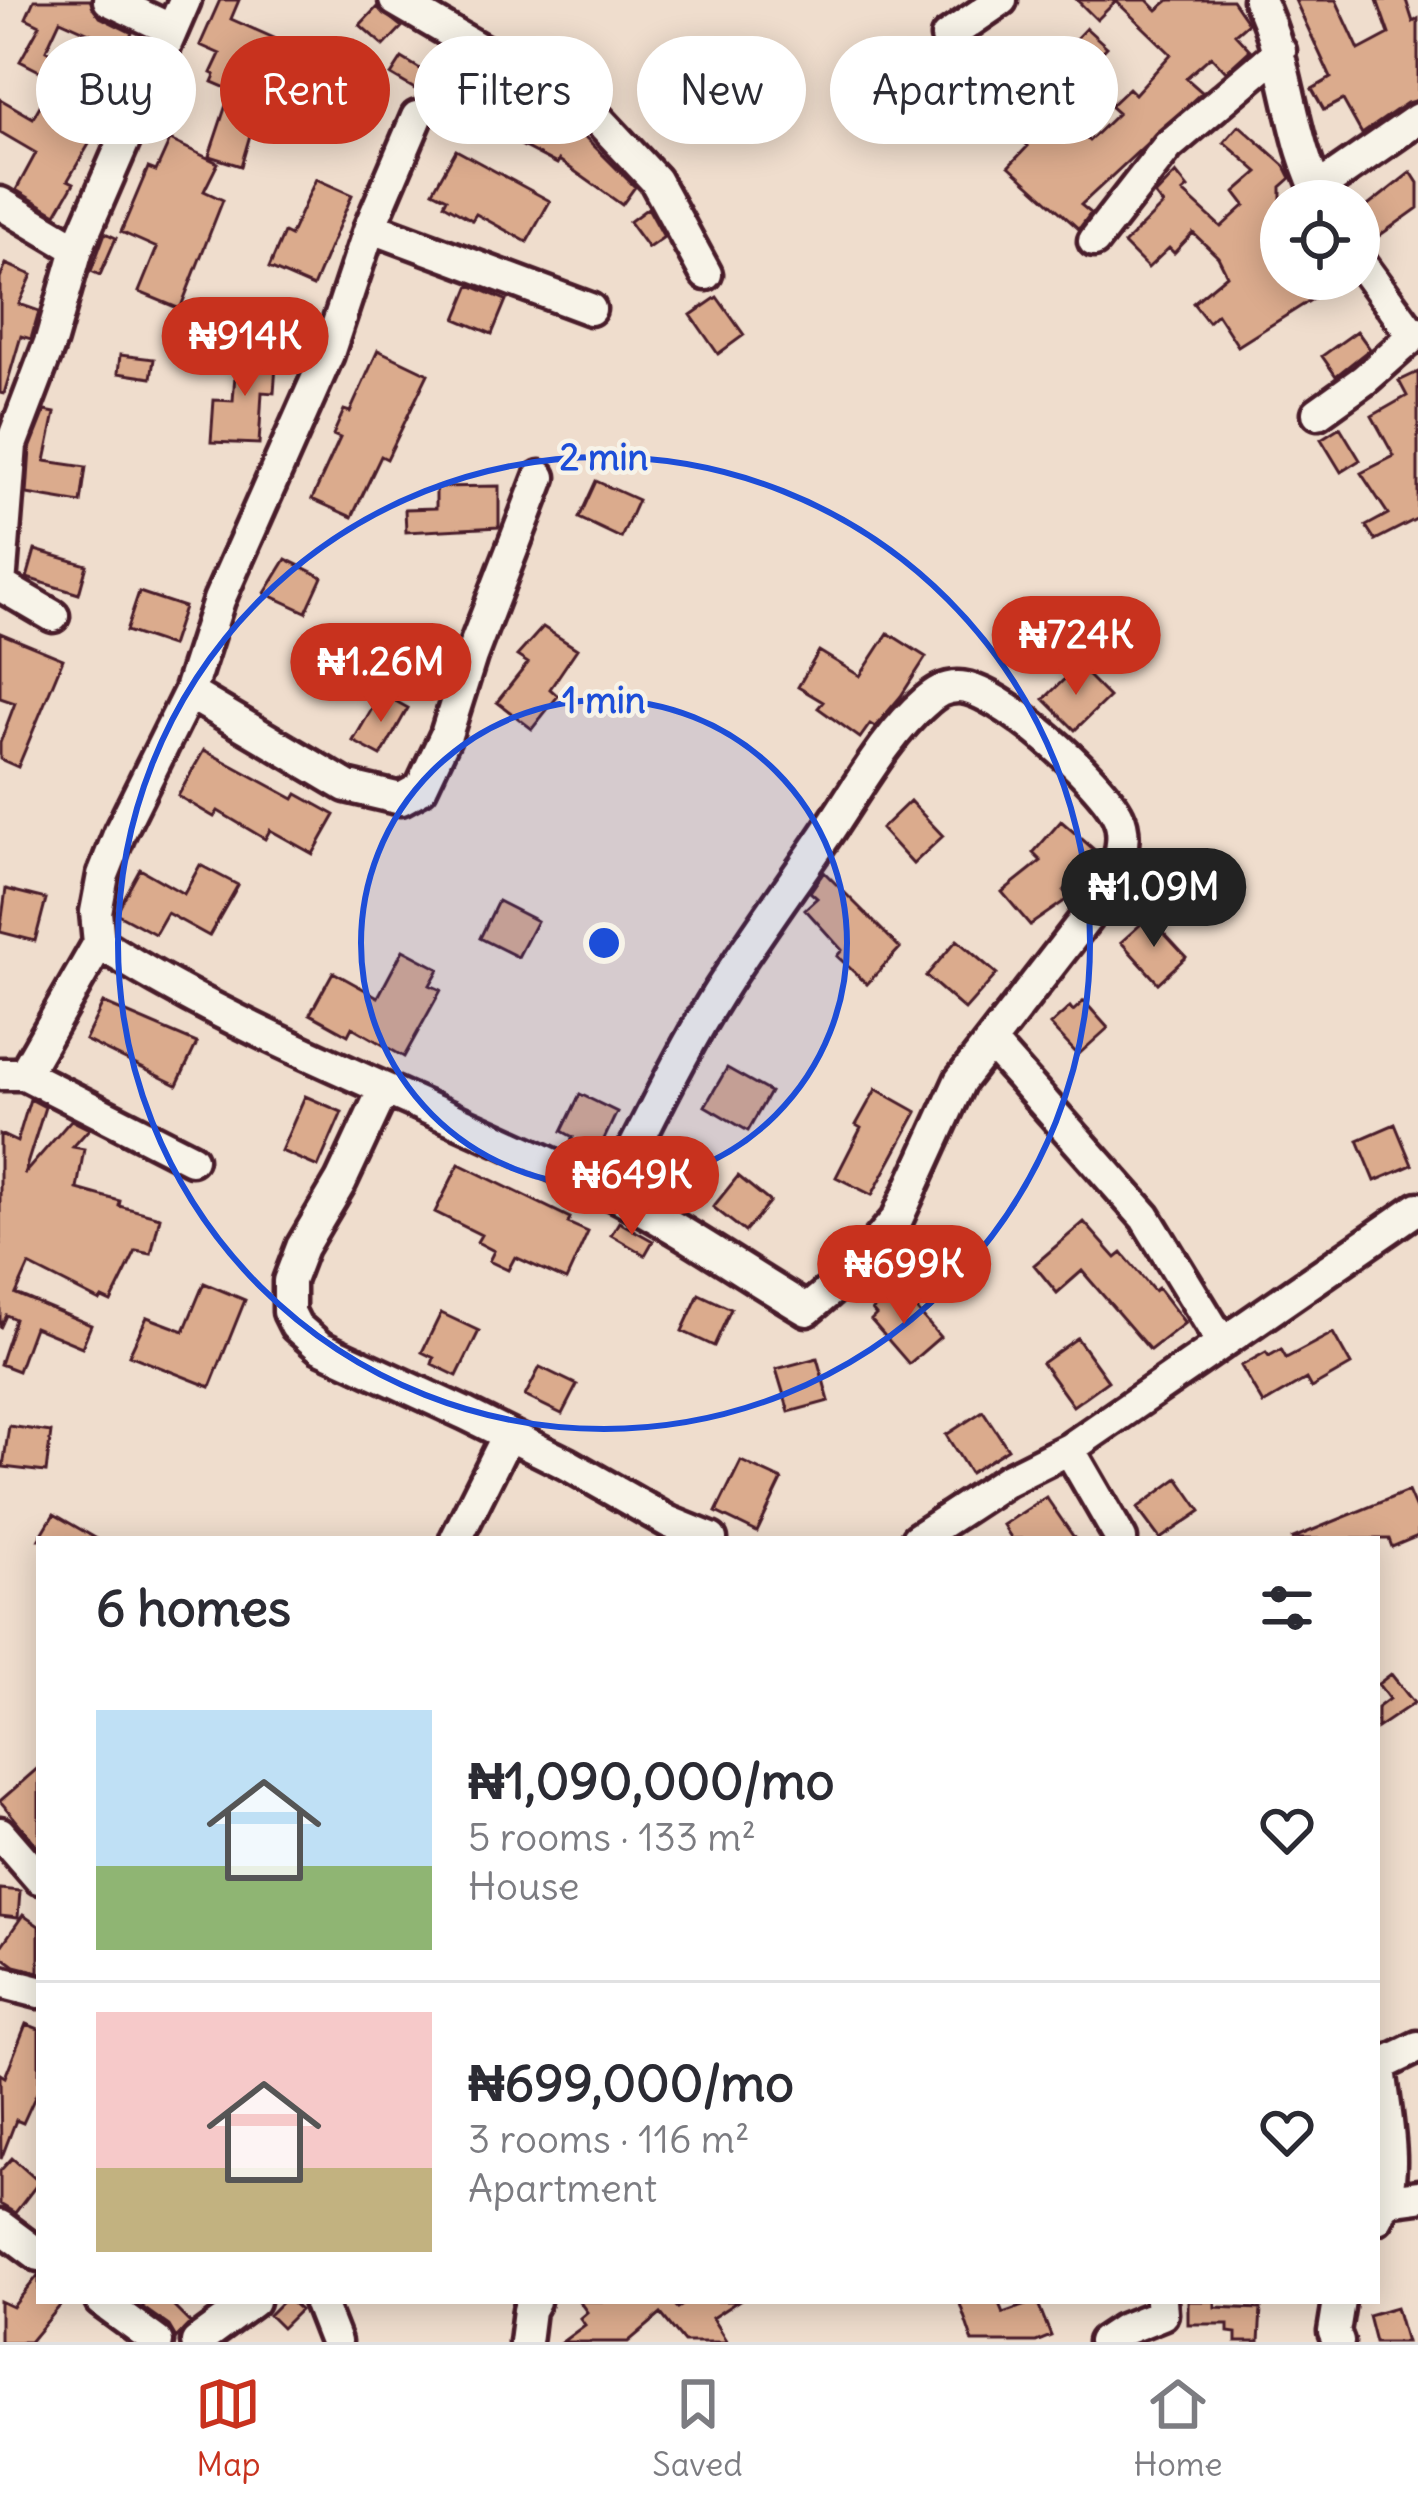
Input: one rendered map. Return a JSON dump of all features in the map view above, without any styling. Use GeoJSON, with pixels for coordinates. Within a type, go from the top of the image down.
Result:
{"type":"FeatureCollection","features":[{"type":"Feature","properties":{"kind":"street"},"geometry":{"type":"LineString","coordinates":[[109,0],[170,29]]}},
{"type":"Feature","properties":{"kind":"street"},"geometry":{"type":"LineString","coordinates":[[53,616],[0,585],[11,445],[51,340],[77,249],[184,0]]}},
{"type":"Feature","properties":{"kind":"street"},"geometry":{"type":"LineString","coordinates":[[395,0],[596,117],[656,180],[706,274]]}},
{"type":"Feature","properties":{"kind":"street"},"geometry":{"type":"LineString","coordinates":[[948,36],[1001,0]]}},
{"type":"Feature","properties":{"kind":"street"},"geometry":{"type":"LineString","coordinates":[[1259,0],[1280,52],[1316,180]]}},
{"type":"Feature","properties":{"kind":"street"},"geometry":{"type":"LineString","coordinates":[[1094,241],[1168,146],[1280,52]]}},
{"type":"Feature","properties":{"kind":"street"},"geometry":{"type":"LineString","coordinates":[[1339,180],[1418,119]]}},
{"type":"Feature","properties":{"kind":"street"},"geometry":{"type":"LineString","coordinates":[[191,1159],[12,1074],[99,943],[96,911],[103,875],[189,693],[220,600],[328,354],[370,227],[414,126]]}},
{"type":"Feature","properties":{"kind":"street"},"geometry":{"type":"LineString","coordinates":[[0,203],[77,249]]}},
{"type":"Feature","properties":{"kind":"street"},"geometry":{"type":"LineString","coordinates":[[370,227],[590,309]]}},
{"type":"Feature","properties":{"kind":"street"},"geometry":{"type":"LineString","coordinates":[[1318,413],[1416,333],[1380,288]]}},
{"type":"Feature","properties":{"kind":"street"},"geometry":{"type":"LineString","coordinates":[[189,693],[346,786],[401,799],[421,788],[446,735],[471,656],[540,478]]}},
{"type":"Feature","properties":{"kind":"street"},"geometry":{"type":"LineString","coordinates":[[99,943],[159,982],[383,1091],[611,1193],[807,1310],[850,1274],[897,1219],[960,1081],[1105,894],[1123,842],[1120,817],[1067,757],[984,694],[960,687],[939,690],[920,706],[842,811],[718,994],[611,1193]]}},
{"type":"Feature","properties":{"kind":"street"},"geometry":{"type":"LineString","coordinates":[[991,1043],[1145,1217],[1221,1340]]}},
{"type":"Feature","properties":{"kind":"street"},"geometry":{"type":"LineString","coordinates":[[383,1091],[289,1281],[289,1312],[296,1326],[320,1347],[508,1435],[704,1536]]}},
{"type":"Feature","properties":{"kind":"street"},"geometry":{"type":"LineString","coordinates":[[922,1536],[1007,1480],[1069,1449],[1418,1208]]}},
{"type":"Feature","properties":{"kind":"street"},"geometry":{"type":"LineString","coordinates":[[458,1536],[508,1435]]}},
{"type":"Feature","properties":{"kind":"street"},"geometry":{"type":"LineString","coordinates":[[1069,1449],[1118,1536]]}},
{"type":"Feature","properties":{"kind":"street"},"geometry":{"type":"LineString","coordinates":[[0,1832],[36,1874]]}},
{"type":"Feature","properties":{"kind":"street"},"geometry":{"type":"LineString","coordinates":[[0,1982],[36,1991]]}},
{"type":"Feature","properties":{"kind":"street"},"geometry":{"type":"LineString","coordinates":[[1380,2065],[1418,2048]]}},
{"type":"Feature","properties":{"kind":"street"},"geometry":{"type":"LineString","coordinates":[[1380,2083],[1394,2205]]}},
{"type":"Feature","properties":{"kind":"street"},"geometry":{"type":"LineString","coordinates":[[0,2226],[36,2253]]}},
{"type":"Feature","properties":{"kind":"street"},"geometry":{"type":"LineString","coordinates":[[105,2304],[157,2342]]}},
{"type":"Feature","properties":{"kind":"street"},"geometry":{"type":"LineString","coordinates":[[197,2342],[249,2304]]}},
{"type":"Feature","properties":{"kind":"street"},"geometry":{"type":"LineString","coordinates":[[320,2304],[335,2342]]}},
{"type":"Feature","properties":{"kind":"street"},"geometry":{"type":"LineString","coordinates":[[525,2342],[532,2304]]}},
{"type":"Feature","properties":{"kind":"street"},"geometry":{"type":"LineString","coordinates":[[1105,2342],[1162,2314],[1161,2304]]}},
{"type":"Feature","properties":{"kind":"street"},"geometry":{"type":"LineString","coordinates":[[1338,2342],[1334,2332],[1339,2304]]}},
{"type":"Feature","properties":{"kind":"building"},"geometry":{"type":"Polygon","coordinates":[[[34,0],[90,0],[100,17],[132,33],[96,36],[60,20],[53,36],[36,36],[36,69],[20,61],[40,25],[26,18],[34,0]]]}},
{"type":"Feature","properties":{"kind":"building"},"geometry":{"type":"Polygon","coordinates":[[[220,0],[239,0],[231,19],[269,36],[220,36],[220,54],[200,45],[220,0]]]}},
{"type":"Feature","properties":{"kind":"building"},"geometry":{"type":"Polygon","coordinates":[[[1077,0],[1147,0],[1157,10],[1169,0],[1232,0],[1248,23],[1235,34],[1250,50],[1226,72],[1211,56],[1186,78],[1202,92],[1081,205],[1091,213],[1079,229],[1009,166],[1026,144],[1118,144],[1118,98],[1129,88],[1135,94],[1171,54],[1116,1],[1097,20],[1077,0]]]}},
{"type":"Feature","properties":{"kind":"building"},"geometry":{"type":"Polygon","coordinates":[[[1295,0],[1336,0],[1359,50],[1389,34],[1377,0],[1406,0],[1413,22],[1418,19],[1418,100],[1362,134],[1343,100],[1324,110],[1312,89],[1331,78],[1295,0]]]}},
{"type":"Feature","properties":{"kind":"building"},"geometry":{"type":"Polygon","coordinates":[[[377,7],[402,27],[390,40],[373,36],[360,25],[377,7]]]}},
{"type":"Feature","properties":{"kind":"building"},"geometry":{"type":"Polygon","coordinates":[[[220,54],[220,85],[212,82],[215,75],[211,73],[220,54]]]}},
{"type":"Feature","properties":{"kind":"building"},"geometry":{"type":"Polygon","coordinates":[[[402,58],[414,65],[414,89],[391,75],[402,58]]]}},
{"type":"Feature","properties":{"kind":"building"},"geometry":{"type":"Polygon","coordinates":[[[0,99],[33,118],[36,113],[36,144],[89,144],[68,180],[74,183],[56,214],[16,190],[36,153],[0,132],[0,99]]]}},
{"type":"Feature","properties":{"kind":"building"},"geometry":{"type":"Polygon","coordinates":[[[220,123],[220,144],[247,144],[241,166],[209,156],[220,123]]]}},
{"type":"Feature","properties":{"kind":"building"},"geometry":{"type":"Polygon","coordinates":[[[1239,125],[1285,166],[1291,178],[1260,180],[1260,300],[1311,300],[1238,346],[1217,314],[1208,322],[1193,303],[1227,275],[1218,257],[1193,233],[1174,253],[1169,248],[1148,268],[1124,244],[1163,205],[1155,195],[1176,173],[1188,188],[1183,192],[1221,227],[1245,205],[1235,192],[1258,172],[1224,142],[1239,125]]]}},
{"type":"Feature","properties":{"kind":"building"},"geometry":{"type":"Polygon","coordinates":[[[168,144],[178,144],[218,163],[204,191],[223,200],[180,309],[139,292],[157,248],[121,232],[148,168],[156,171],[168,144]]]}},
{"type":"Feature","properties":{"kind":"building"},"geometry":{"type":"Polygon","coordinates":[[[519,144],[592,144],[635,187],[622,205],[559,160],[557,164],[519,144]]]}},
{"type":"Feature","properties":{"kind":"building"},"geometry":{"type":"Polygon","coordinates":[[[456,150],[550,201],[527,242],[476,214],[472,220],[444,204],[447,198],[433,191],[456,150]]]}},
{"type":"Feature","properties":{"kind":"building"},"geometry":{"type":"Polygon","coordinates":[[[1411,172],[1418,183],[1418,208],[1380,235],[1380,196],[1411,172]]]}},
{"type":"Feature","properties":{"kind":"building"},"geometry":{"type":"Polygon","coordinates":[[[316,179],[352,195],[313,287],[269,268],[284,233],[290,236],[316,179]]]}},
{"type":"Feature","properties":{"kind":"building"},"geometry":{"type":"Polygon","coordinates":[[[648,208],[664,237],[648,248],[629,222],[648,208]]]}},
{"type":"Feature","properties":{"kind":"building"},"geometry":{"type":"Polygon","coordinates":[[[105,233],[116,238],[100,275],[91,271],[105,233]]]}},
{"type":"Feature","properties":{"kind":"building"},"geometry":{"type":"Polygon","coordinates":[[[6,264],[32,275],[19,304],[39,311],[31,339],[21,336],[4,394],[0,393],[0,278],[6,264]]]}},
{"type":"Feature","properties":{"kind":"building"},"geometry":{"type":"Polygon","coordinates":[[[470,285],[506,300],[492,334],[456,319],[470,285]]]}},
{"type":"Feature","properties":{"kind":"building"},"geometry":{"type":"Polygon","coordinates":[[[717,297],[744,335],[718,354],[691,315],[717,297]]]}},
{"type":"Feature","properties":{"kind":"building"},"geometry":{"type":"Polygon","coordinates":[[[179,325],[220,331],[217,350],[176,344],[179,325]]]}},
{"type":"Feature","properties":{"kind":"building"},"geometry":{"type":"Polygon","coordinates":[[[1357,331],[1370,349],[1336,376],[1322,356],[1357,331]]]}},
{"type":"Feature","properties":{"kind":"building"},"geometry":{"type":"Polygon","coordinates":[[[237,349],[277,352],[274,393],[262,392],[259,444],[211,442],[214,400],[233,401],[237,349]]]}},
{"type":"Feature","properties":{"kind":"building"},"geometry":{"type":"Polygon","coordinates":[[[378,350],[428,374],[387,459],[381,456],[352,517],[312,499],[340,438],[333,435],[344,410],[350,412],[378,350]]]}},
{"type":"Feature","properties":{"kind":"building"},"geometry":{"type":"Polygon","coordinates":[[[120,355],[154,359],[151,378],[118,373],[120,355]]]}},
{"type":"Feature","properties":{"kind":"building"},"geometry":{"type":"Polygon","coordinates":[[[1418,372],[1418,518],[1375,540],[1366,526],[1388,514],[1361,473],[1394,456],[1372,416],[1407,396],[1399,381],[1418,372]]]}},
{"type":"Feature","properties":{"kind":"building"},"geometry":{"type":"Polygon","coordinates":[[[45,411],[55,413],[45,461],[86,467],[81,503],[27,494],[30,449],[45,411]]]}},
{"type":"Feature","properties":{"kind":"building"},"geometry":{"type":"Polygon","coordinates":[[[1340,427],[1360,460],[1341,472],[1321,439],[1340,427]]]}},
{"type":"Feature","properties":{"kind":"building"},"geometry":{"type":"Polygon","coordinates":[[[596,481],[638,500],[621,538],[579,518],[596,481]]]}},
{"type":"Feature","properties":{"kind":"building"},"geometry":{"type":"Polygon","coordinates":[[[499,486],[499,527],[406,532],[405,509],[436,508],[436,487],[499,486]]]}},
{"type":"Feature","properties":{"kind":"building"},"geometry":{"type":"Polygon","coordinates":[[[35,550],[87,565],[79,594],[27,578],[35,550]]]}},
{"type":"Feature","properties":{"kind":"building"},"geometry":{"type":"Polygon","coordinates":[[[286,559],[322,577],[306,612],[265,593],[286,559]]]}},
{"type":"Feature","properties":{"kind":"building"},"geometry":{"type":"Polygon","coordinates":[[[139,592],[184,607],[171,646],[126,631],[139,592]]]}},
{"type":"Feature","properties":{"kind":"building"},"geometry":{"type":"Polygon","coordinates":[[[543,627],[577,649],[550,689],[558,696],[532,729],[497,702],[528,663],[517,656],[543,627]]]}},
{"type":"Feature","properties":{"kind":"building"},"geometry":{"type":"Polygon","coordinates":[[[0,633],[63,659],[18,767],[0,759],[0,743],[15,703],[0,698],[0,633]]]}},
{"type":"Feature","properties":{"kind":"building"},"geometry":{"type":"Polygon","coordinates":[[[888,633],[926,657],[901,696],[860,738],[818,708],[823,702],[798,687],[819,651],[860,676],[888,633]]]}},
{"type":"Feature","properties":{"kind":"building"},"geometry":{"type":"Polygon","coordinates":[[[1078,666],[1109,697],[1075,730],[1044,699],[1078,666]]]}},
{"type":"Feature","properties":{"kind":"building"},"geometry":{"type":"Polygon","coordinates":[[[381,693],[408,708],[381,756],[353,741],[381,693]]]}},
{"type":"Feature","properties":{"kind":"building"},"geometry":{"type":"Polygon","coordinates":[[[204,750],[294,799],[297,794],[335,815],[313,854],[270,830],[265,839],[218,811],[214,817],[178,796],[204,750]]]}},
{"type":"Feature","properties":{"kind":"building"},"geometry":{"type":"Polygon","coordinates":[[[910,801],[943,836],[913,864],[881,829],[910,801]]]}},
{"type":"Feature","properties":{"kind":"building"},"geometry":{"type":"Polygon","coordinates":[[[1061,821],[1098,853],[1064,891],[1069,898],[1030,925],[1002,892],[1041,861],[1033,853],[1061,821]]]}},
{"type":"Feature","properties":{"kind":"building"},"geometry":{"type":"Polygon","coordinates":[[[200,865],[238,885],[209,936],[167,913],[155,934],[116,913],[140,869],[184,894],[200,865]]]}},
{"type":"Feature","properties":{"kind":"building"},"geometry":{"type":"Polygon","coordinates":[[[824,872],[900,948],[867,984],[837,956],[842,950],[805,909],[817,898],[810,892],[824,872]]]}},
{"type":"Feature","properties":{"kind":"building"},"geometry":{"type":"Polygon","coordinates":[[[6,889],[46,899],[35,941],[0,932],[6,889]]]}},
{"type":"Feature","properties":{"kind":"building"},"geometry":{"type":"Polygon","coordinates":[[[498,901],[537,921],[518,957],[480,938],[498,901]]]}},
{"type":"Feature","properties":{"kind":"building"},"geometry":{"type":"Polygon","coordinates":[[[1149,917],[1186,957],[1158,983],[1121,942],[1149,917]]]}},
{"type":"Feature","properties":{"kind":"building"},"geometry":{"type":"Polygon","coordinates":[[[957,940],[997,974],[965,1010],[926,976],[957,940]]]}},
{"type":"Feature","properties":{"kind":"building"},"geometry":{"type":"Polygon","coordinates":[[[403,950],[439,969],[430,985],[441,990],[404,1057],[352,1027],[348,1035],[310,1014],[333,972],[378,997],[403,950]]]}},
{"type":"Feature","properties":{"kind":"building"},"geometry":{"type":"Polygon","coordinates":[[[1084,1001],[1108,1028],[1078,1055],[1050,1025],[1084,1001]]]}},
{"type":"Feature","properties":{"kind":"building"},"geometry":{"type":"Polygon","coordinates":[[[103,1003],[197,1043],[177,1085],[85,1040],[103,1003]]]}},
{"type":"Feature","properties":{"kind":"building"},"geometry":{"type":"Polygon","coordinates":[[[727,1068],[770,1092],[748,1131],[705,1106],[727,1068]]]}},
{"type":"Feature","properties":{"kind":"building"},"geometry":{"type":"Polygon","coordinates":[[[876,1089],[917,1112],[872,1195],[836,1177],[876,1089]]]}},
{"type":"Feature","properties":{"kind":"building"},"geometry":{"type":"Polygon","coordinates":[[[580,1094],[617,1112],[597,1154],[562,1131],[580,1094]]]}},
{"type":"Feature","properties":{"kind":"building"},"geometry":{"type":"Polygon","coordinates":[[[305,1096],[342,1112],[318,1167],[281,1151],[305,1096]]]}},
{"type":"Feature","properties":{"kind":"building"},"geometry":{"type":"Polygon","coordinates":[[[30,1099],[45,1107],[24,1174],[71,1120],[89,1129],[73,1147],[84,1149],[77,1189],[160,1217],[151,1254],[136,1251],[111,1302],[100,1301],[29,1265],[16,1294],[91,1325],[82,1347],[34,1327],[18,1371],[0,1364],[15,1319],[6,1315],[0,1328],[0,1134],[17,1142],[30,1099]]]}},
{"type":"Feature","properties":{"kind":"building"},"geometry":{"type":"Polygon","coordinates":[[[1395,1124],[1412,1165],[1375,1181],[1358,1140],[1395,1124]]]}},
{"type":"Feature","properties":{"kind":"building"},"geometry":{"type":"Polygon","coordinates":[[[459,1164],[570,1218],[568,1223],[588,1232],[566,1280],[515,1257],[508,1270],[489,1261],[494,1251],[477,1242],[481,1235],[435,1212],[459,1164]]]}},
{"type":"Feature","properties":{"kind":"building"},"geometry":{"type":"Polygon","coordinates":[[[738,1176],[770,1202],[745,1232],[713,1207],[738,1176]]]}},
{"type":"Feature","properties":{"kind":"building"},"geometry":{"type":"Polygon","coordinates":[[[619,1222],[653,1241],[645,1255],[611,1235],[619,1222]]]}},
{"type":"Feature","properties":{"kind":"building"},"geometry":{"type":"Polygon","coordinates":[[[1084,1222],[1116,1258],[1122,1253],[1154,1291],[1158,1288],[1185,1323],[1150,1350],[1082,1271],[1057,1293],[1034,1265],[1084,1222]]]}},
{"type":"Feature","properties":{"kind":"building"},"geometry":{"type":"Polygon","coordinates":[[[204,1283],[245,1300],[210,1387],[129,1355],[147,1317],[184,1331],[204,1283]]]}},
{"type":"Feature","properties":{"kind":"building"},"geometry":{"type":"Polygon","coordinates":[[[902,1292],[940,1337],[909,1364],[871,1320],[876,1315],[872,1310],[890,1295],[893,1299],[902,1292]]]}},
{"type":"Feature","properties":{"kind":"building"},"geometry":{"type":"Polygon","coordinates":[[[699,1294],[731,1309],[714,1346],[682,1331],[699,1294]]]}},
{"type":"Feature","properties":{"kind":"building"},"geometry":{"type":"Polygon","coordinates":[[[441,1313],[479,1331],[457,1376],[432,1364],[434,1358],[422,1352],[441,1313]]]}},
{"type":"Feature","properties":{"kind":"building"},"geometry":{"type":"Polygon","coordinates":[[[1333,1333],[1351,1365],[1311,1388],[1306,1379],[1263,1404],[1241,1366],[1281,1349],[1286,1358],[1333,1333]]]}},
{"type":"Feature","properties":{"kind":"building"},"geometry":{"type":"Polygon","coordinates":[[[1077,1338],[1108,1381],[1073,1406],[1042,1363],[1077,1338]]]}},
{"type":"Feature","properties":{"kind":"building"},"geometry":{"type":"Polygon","coordinates":[[[817,1358],[829,1401],[789,1412],[776,1369],[817,1358]]]}},
{"type":"Feature","properties":{"kind":"building"},"geometry":{"type":"Polygon","coordinates":[[[540,1367],[577,1385],[562,1414],[525,1396],[540,1367]]]}},
{"type":"Feature","properties":{"kind":"building"},"geometry":{"type":"Polygon","coordinates":[[[983,1411],[1008,1449],[970,1473],[946,1435],[983,1411]]]}},
{"type":"Feature","properties":{"kind":"building"},"geometry":{"type":"Polygon","coordinates":[[[9,1426],[51,1432],[46,1472],[3,1467],[9,1426]]]}},
{"type":"Feature","properties":{"kind":"building"},"geometry":{"type":"Polygon","coordinates":[[[741,1461],[782,1480],[757,1532],[716,1512],[741,1461]]]}},
{"type":"Feature","properties":{"kind":"building"},"geometry":{"type":"Polygon","coordinates":[[[1178,1478],[1201,1511],[1158,1536],[1137,1508],[1178,1478]]]}},
{"type":"Feature","properties":{"kind":"building"},"geometry":{"type":"Polygon","coordinates":[[[1408,1491],[1418,1514],[1418,1536],[1392,1547],[1389,1539],[1380,1536],[1298,1536],[1408,1491]]]}},
{"type":"Feature","properties":{"kind":"building"},"geometry":{"type":"Polygon","coordinates":[[[1046,1497],[1073,1536],[1010,1536],[1003,1525],[1046,1497]]]}},
{"type":"Feature","properties":{"kind":"building"},"geometry":{"type":"Polygon","coordinates":[[[54,1514],[92,1536],[41,1536],[54,1514]]]}},
{"type":"Feature","properties":{"kind":"building"},"geometry":{"type":"Polygon","coordinates":[[[1391,1674],[1414,1703],[1380,1726],[1380,1706],[1389,1699],[1380,1682],[1391,1674]]]}},
{"type":"Feature","properties":{"kind":"building"},"geometry":{"type":"Polygon","coordinates":[[[36,1770],[36,1844],[0,1801],[36,1770]]]}},
{"type":"Feature","properties":{"kind":"building"},"geometry":{"type":"Polygon","coordinates":[[[0,1889],[20,1891],[18,1918],[0,1916],[0,1889]]]}},
{"type":"Feature","properties":{"kind":"building"},"geometry":{"type":"Polygon","coordinates":[[[23,1915],[36,1924],[36,1971],[15,1966],[0,1955],[23,1915]]]}},
{"type":"Feature","properties":{"kind":"building"},"geometry":{"type":"Polygon","coordinates":[[[26,2024],[36,2028],[36,2095],[23,2123],[16,2120],[1,2159],[0,2074],[5,2077],[26,2024]]]}},
{"type":"Feature","properties":{"kind":"building"},"geometry":{"type":"Polygon","coordinates":[[[12,2158],[36,2179],[15,2213],[0,2204],[0,2171],[12,2158]]]}},
{"type":"Feature","properties":{"kind":"building"},"geometry":{"type":"Polygon","coordinates":[[[36,2278],[36,2304],[62,2304],[30,2342],[0,2342],[0,2301],[13,2307],[36,2278]]]}},
{"type":"Feature","properties":{"kind":"building"},"geometry":{"type":"Polygon","coordinates":[[[171,2304],[190,2323],[176,2338],[169,2326],[142,2307],[171,2304]]]}},
{"type":"Feature","properties":{"kind":"building"},"geometry":{"type":"Polygon","coordinates":[[[280,2304],[293,2304],[300,2310],[282,2328],[269,2315],[280,2304]]]}},
{"type":"Feature","properties":{"kind":"building"},"geometry":{"type":"Polygon","coordinates":[[[581,2304],[674,2304],[678,2308],[733,2304],[712,2318],[727,2342],[684,2342],[661,2314],[628,2342],[562,2342],[585,2325],[580,2318],[587,2312],[581,2304]]]}},
{"type":"Feature","properties":{"kind":"building"},"geometry":{"type":"Polygon","coordinates":[[[960,2304],[999,2304],[1003,2313],[1038,2304],[1051,2336],[1036,2342],[973,2342],[960,2304]]]}},
{"type":"Feature","properties":{"kind":"building"},"geometry":{"type":"Polygon","coordinates":[[[1188,2304],[1261,2309],[1259,2342],[1236,2342],[1236,2333],[1228,2332],[1228,2324],[1188,2324],[1188,2304]]]}},
{"type":"Feature","properties":{"kind":"building"},"geometry":{"type":"Polygon","coordinates":[[[1396,2307],[1406,2342],[1375,2342],[1368,2315],[1396,2307]]]}}]}
